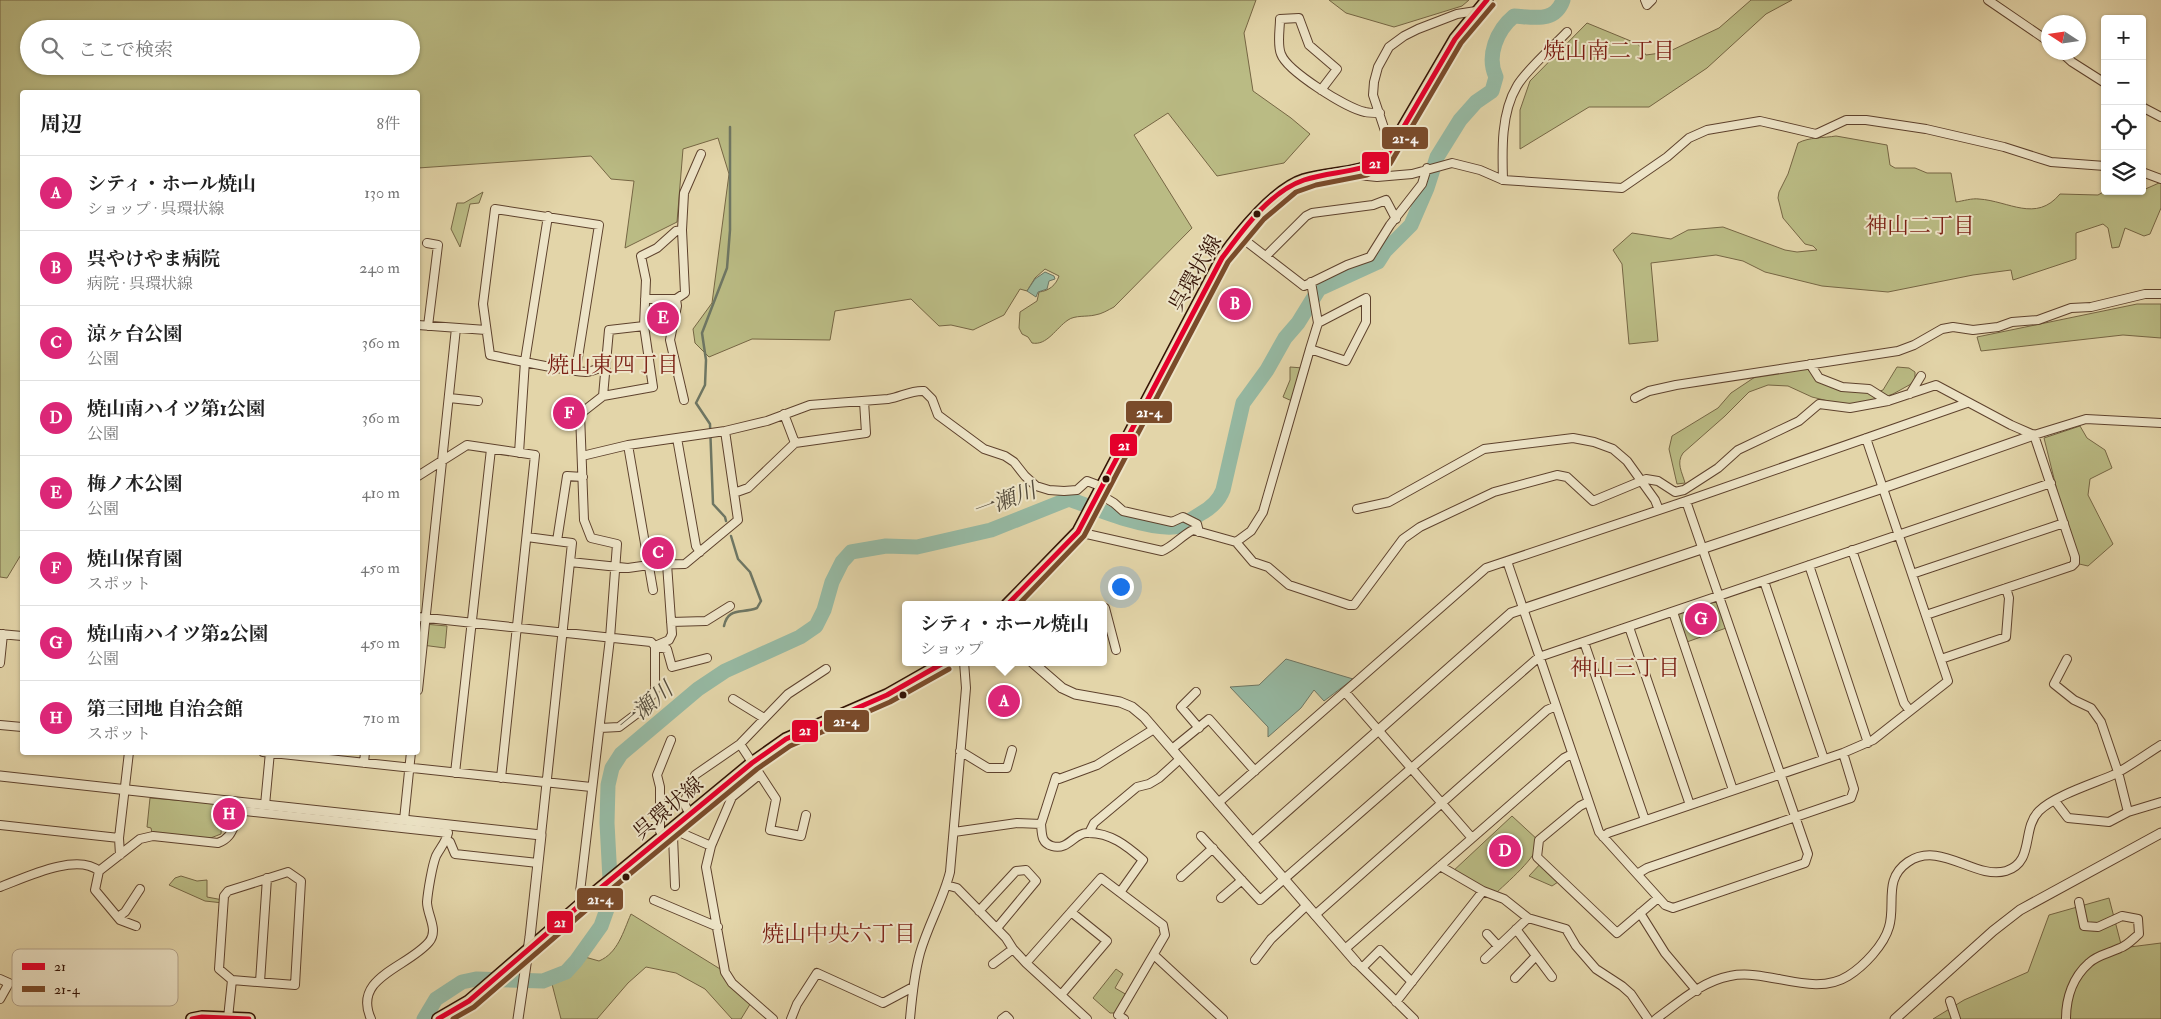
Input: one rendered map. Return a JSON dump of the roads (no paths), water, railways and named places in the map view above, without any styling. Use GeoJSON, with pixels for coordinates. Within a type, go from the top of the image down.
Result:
{"type":"FeatureCollection","features":[{"type":"Feature","properties":{"kind":"main road","name":"呉環状線"},"geometry":{"type":"LineString","coordinates":[[1013,601],[1078,532],[1222,258],[1238,235],[1254,217],[1279,195],[1303,180],[1370,168],[1385,159],[1455,39],[1476,11],[1487,0]]}},
{"type":"Feature","properties":{"kind":"main road","name":"呉環状線"},"geometry":{"type":"LineString","coordinates":[[440,1018],[478,993],[691,812],[786,739],[887,695],[938,666]]}},
{"type":"Feature","properties":{"kind":"main road"},"geometry":{"type":"LineString","coordinates":[[192,1019],[202,1017],[250,1019]]}},
{"type":"Feature","properties":{"kind":"street"},"geometry":{"type":"LineString","coordinates":[[1644,0],[1647,5],[1652,0]]}},
{"type":"Feature","properties":{"kind":"street"},"geometry":{"type":"LineString","coordinates":[[1988,0],[2041,36]]}},
{"type":"Feature","properties":{"kind":"street"},"geometry":{"type":"LineString","coordinates":[[1391,149],[1373,95],[1378,67],[1389,47],[1404,36],[1434,23],[1456,14],[1476,11]]}},
{"type":"Feature","properties":{"kind":"street"},"geometry":{"type":"LineString","coordinates":[[1321,90],[1337,69],[1309,45],[1299,18],[1280,19],[1281,53],[1289,66],[1321,90],[1342,103],[1364,112],[1380,114]]}},
{"type":"Feature","properties":{"kind":"street"},"geometry":{"type":"LineString","coordinates":[[1503,180],[1502,142],[1512,97],[1518,85],[1567,32]]}},
{"type":"Feature","properties":{"kind":"street"},"geometry":{"type":"LineString","coordinates":[[2070,60],[2101,80]]}},
{"type":"Feature","properties":{"kind":"street"},"geometry":{"type":"LineString","coordinates":[[2146,109],[2161,118]]}},
{"type":"Feature","properties":{"kind":"street"},"geometry":{"type":"LineString","coordinates":[[1342,174],[1377,177],[1412,174],[1427,168],[1452,164],[1480,170],[1503,180],[1622,188],[1667,157],[1689,138],[1706,130],[1760,121],[1816,134],[1846,120],[1866,120],[1926,129],[2004,147],[2051,162],[2101,166]]}},
{"type":"Feature","properties":{"kind":"street"},"geometry":{"type":"LineString","coordinates":[[645,299],[676,299],[686,293],[682,230],[684,193],[701,154]]}},
{"type":"Feature","properties":{"kind":"street"},"geometry":{"type":"LineString","coordinates":[[1238,235],[1304,286],[1370,257],[1422,184],[1427,168]]}},
{"type":"Feature","properties":{"kind":"street"},"geometry":{"type":"LineString","coordinates":[[2146,173],[2161,179]]}},
{"type":"Feature","properties":{"kind":"street"},"geometry":{"type":"LineString","coordinates":[[1266,256],[1306,216],[1312,213],[1373,205],[1386,200],[1396,219]]}},
{"type":"Feature","properties":{"kind":"street"},"geometry":{"type":"LineString","coordinates":[[576,370],[599,225],[495,209],[483,304],[490,355],[576,370],[588,372],[600,368],[604,369]]}},
{"type":"Feature","properties":{"kind":"street"},"geometry":{"type":"LineString","coordinates":[[519,453],[525,361],[548,216]]}},
{"type":"Feature","properties":{"kind":"street"},"geometry":{"type":"LineString","coordinates":[[580,905],[591,787],[610,638],[618,544],[591,538],[584,520],[580,414],[603,396],[653,387],[644,326],[646,280],[641,256],[657,248],[676,231],[682,230]]}},
{"type":"Feature","properties":{"kind":"street"},"geometry":{"type":"LineString","coordinates":[[427,243],[438,245],[428,326]]}},
{"type":"Feature","properties":{"kind":"street"},"geometry":{"type":"LineString","coordinates":[[1236,542],[1251,531],[1263,512],[1318,323],[1311,282]]}},
{"type":"Feature","properties":{"kind":"street"},"geometry":{"type":"LineString","coordinates":[[1635,398],[1649,391],[1676,385],[1898,352],[1914,346],[1942,329],[1953,327],[1973,330],[1998,327],[2012,322],[2038,320],[2071,308],[2091,307],[2145,294],[2161,294]]}},
{"type":"Feature","properties":{"kind":"street"},"geometry":{"type":"LineString","coordinates":[[1310,349],[1346,361],[1366,322],[1366,298],[1318,323]]}},
{"type":"Feature","properties":{"kind":"street"},"geometry":{"type":"LineString","coordinates":[[676,299],[677,306],[670,340],[684,400]]}},
{"type":"Feature","properties":{"kind":"street"},"geometry":{"type":"LineString","coordinates":[[420,325],[486,330]]}},
{"type":"Feature","properties":{"kind":"street"},"geometry":{"type":"LineString","coordinates":[[603,396],[609,330],[644,326]]}},
{"type":"Feature","properties":{"kind":"street"},"geometry":{"type":"LineString","coordinates":[[420,641],[421,617],[442,461],[456,328]]}},
{"type":"Feature","properties":{"kind":"street"},"geometry":{"type":"LineString","coordinates":[[1810,364],[1819,378],[1842,386],[1869,389],[1888,401]]}},
{"type":"Feature","properties":{"kind":"street"},"geometry":{"type":"LineString","coordinates":[[1910,394],[1922,376]]}},
{"type":"Feature","properties":{"kind":"street"},"geometry":{"type":"LineString","coordinates":[[1078,532],[1162,551],[1171,547],[1183,535],[1193,530],[1236,542],[1253,562],[1268,567],[1290,585],[1354,605],[1403,539],[1444,514],[1494,492],[1557,475],[1567,477],[1593,501],[1646,479],[1658,481],[1675,492],[1684,490],[1718,468],[1738,450],[1799,421],[1818,404],[1825,403],[1850,408],[1888,401],[1936,385],[2010,425],[2034,435],[2064,523],[2075,563],[2072,566],[1926,615]]}},
{"type":"Feature","properties":{"kind":"street"},"geometry":{"type":"LineString","coordinates":[[582,456],[628,445],[717,432],[767,421],[810,404],[900,397],[914,390],[924,391],[932,399],[938,415],[984,449],[1005,456],[1014,462],[1036,486],[1064,491],[1076,490],[1088,481],[1099,493],[1123,511],[1172,522],[1183,517],[1197,524],[1199,532]]}},
{"type":"Feature","properties":{"kind":"street"},"geometry":{"type":"LineString","coordinates":[[449,398],[478,401]]}},
{"type":"Feature","properties":{"kind":"street"},"geometry":{"type":"LineString","coordinates":[[734,493],[748,488],[795,443],[866,433],[864,401]]}},
{"type":"Feature","properties":{"kind":"street"},"geometry":{"type":"LineString","coordinates":[[1218,803],[1486,568],[1686,501],[1967,403]]}},
{"type":"Feature","properties":{"kind":"street"},"geometry":{"type":"LineString","coordinates":[[784,414],[795,443]]}},
{"type":"Feature","properties":{"kind":"street"},"geometry":{"type":"LineString","coordinates":[[1252,842],[1511,613],[2086,419],[2161,423]]}},
{"type":"Feature","properties":{"kind":"street"},"geometry":{"type":"LineString","coordinates":[[570,562],[628,568],[649,565],[685,564],[738,520],[734,493],[717,432]]}},
{"type":"Feature","properties":{"kind":"street"},"geometry":{"type":"LineString","coordinates":[[677,438],[696,546],[700,552]]}},
{"type":"Feature","properties":{"kind":"street"},"geometry":{"type":"LineString","coordinates":[[1357,509],[1389,502],[1484,449],[1573,438],[1594,442],[1613,449],[1627,461],[1655,500],[1659,510]]}},
{"type":"Feature","properties":{"kind":"street"},"geometry":{"type":"LineString","coordinates":[[1603,837],[1608,833],[1868,743],[1948,681],[1866,438]]}},
{"type":"Feature","properties":{"kind":"street"},"geometry":{"type":"LineString","coordinates":[[420,475],[467,445],[535,455],[501,778]]}},
{"type":"Feature","properties":{"kind":"street"},"geometry":{"type":"LineString","coordinates":[[628,445],[653,590]]}},
{"type":"Feature","properties":{"kind":"street"},"geometry":{"type":"LineString","coordinates":[[455,773],[491,448]]}},
{"type":"Feature","properties":{"kind":"street"},"geometry":{"type":"LineString","coordinates":[[557,541],[567,476],[583,477]]}},
{"type":"Feature","properties":{"kind":"street"},"geometry":{"type":"LineString","coordinates":[[1201,836],[1260,900],[1539,657],[2051,483]]}},
{"type":"Feature","properties":{"kind":"street"},"geometry":{"type":"LineString","coordinates":[[1507,561],[1599,832],[1658,898],[1665,905],[1673,908],[1805,864],[1808,854],[1686,501]]}},
{"type":"Feature","properties":{"kind":"street"},"geometry":{"type":"LineString","coordinates":[[1912,574],[2064,523]]}},
{"type":"Feature","properties":{"kind":"street"},"geometry":{"type":"LineString","coordinates":[[518,1019],[528,952],[572,543],[526,537]]}},
{"type":"Feature","properties":{"kind":"street"},"geometry":{"type":"LineString","coordinates":[[1852,550],[1904,703],[1910,711]]}},
{"type":"Feature","properties":{"kind":"street"},"geometry":{"type":"LineString","coordinates":[[655,646],[669,640],[672,634],[667,564]]}},
{"type":"Feature","properties":{"kind":"street"},"geometry":{"type":"LineString","coordinates":[[1809,565],[1868,743]]}},
{"type":"Feature","properties":{"kind":"street"},"geometry":{"type":"LineString","coordinates":[[1764,580],[1824,759]]}},
{"type":"Feature","properties":{"kind":"street"},"geometry":{"type":"LineString","coordinates":[[1941,659],[2006,637],[2009,598],[2006,588]]}},
{"type":"Feature","properties":{"kind":"street"},"geometry":{"type":"LineString","coordinates":[[671,622],[706,621],[730,606]]}},
{"type":"Feature","properties":{"kind":"street"},"geometry":{"type":"LineString","coordinates":[[1673,612],[1733,790]]}},
{"type":"Feature","properties":{"kind":"street"},"geometry":{"type":"LineString","coordinates":[[1107,615],[1116,650]]}},
{"type":"Feature","properties":{"kind":"street"},"geometry":{"type":"LineString","coordinates":[[421,617],[651,642],[655,646],[667,649],[672,668],[707,658]]}},
{"type":"Feature","properties":{"kind":"street"},"geometry":{"type":"LineString","coordinates":[[1629,627],[1690,805]]}},
{"type":"Feature","properties":{"kind":"street"},"geometry":{"type":"LineString","coordinates":[[0,663],[2,634],[20,636]]}},
{"type":"Feature","properties":{"kind":"street"},"geometry":{"type":"LineString","coordinates":[[1107,636],[1112,634]]}},
{"type":"Feature","properties":{"kind":"street"},"geometry":{"type":"LineString","coordinates":[[1584,642],[1645,820]]}},
{"type":"Feature","properties":{"kind":"street"},"geometry":{"type":"LineString","coordinates":[[600,728],[619,727],[643,709],[655,690],[655,646]]}},
{"type":"Feature","properties":{"kind":"street"},"geometry":{"type":"LineString","coordinates":[[2067,659],[2054,684],[2074,700],[2091,708],[2101,722],[2118,772],[2128,812]]}},
{"type":"Feature","properties":{"kind":"street"},"geometry":{"type":"LineString","coordinates":[[910,1019],[913,987],[921,951],[946,886],[954,832],[966,688],[964,666]]}},
{"type":"Feature","properties":{"kind":"street"},"geometry":{"type":"LineString","coordinates":[[1037,666],[1062,688],[1075,694],[1120,702],[1132,707],[1172,749],[1359,965],[1414,1019]]}},
{"type":"Feature","properties":{"kind":"street"},"geometry":{"type":"LineString","coordinates":[[691,812],[687,810],[684,803],[695,775],[740,744],[788,694],[826,669]]}},
{"type":"Feature","properties":{"kind":"street"},"geometry":{"type":"LineString","coordinates":[[1196,692],[1181,707],[1199,728]]}},
{"type":"Feature","properties":{"kind":"street"},"geometry":{"type":"LineString","coordinates":[[1345,692],[1472,838]]}},
{"type":"Feature","properties":{"kind":"street"},"geometry":{"type":"LineString","coordinates":[[733,699],[764,718]]}},
{"type":"Feature","properties":{"kind":"street"},"geometry":{"type":"LineString","coordinates":[[1315,915],[1547,710],[1556,706]]}},
{"type":"Feature","properties":{"kind":"street"},"geometry":{"type":"LineString","coordinates":[[1172,749],[1209,719],[1255,771]]}},
{"type":"Feature","properties":{"kind":"street"},"geometry":{"type":"LineString","coordinates":[[0,725],[20,727]]}},
{"type":"Feature","properties":{"kind":"street"},"geometry":{"type":"LineString","coordinates":[[1121,891],[1143,860],[1126,845],[1113,838],[1089,833],[1082,834],[1066,846],[1057,848],[1048,845],[1043,840],[1041,824],[1056,777],[1059,779],[1096,765],[1154,729]]}},
{"type":"Feature","properties":{"kind":"street"},"geometry":{"type":"LineString","coordinates":[[671,740],[657,775],[668,832],[675,886]]}},
{"type":"Feature","properties":{"kind":"street"},"geometry":{"type":"LineString","coordinates":[[740,744],[758,775],[776,799],[770,830],[800,840],[806,814]]}},
{"type":"Feature","properties":{"kind":"street"},"geometry":{"type":"LineString","coordinates":[[1656,1019],[1712,981],[1736,975],[1819,984],[1834,983],[1849,976],[1864,964],[1882,942],[1889,928],[1891,910],[1890,891],[1897,874],[1908,862],[1924,855],[1940,856],[1985,870],[2004,872],[2016,867],[2024,856],[2033,818],[2039,811],[2054,801],[2118,772],[2161,745]]}},
{"type":"Feature","properties":{"kind":"street"},"geometry":{"type":"LineString","coordinates":[[960,751],[988,768],[1007,768],[1012,750]]}},
{"type":"Feature","properties":{"kind":"street"},"geometry":{"type":"LineString","coordinates":[[1637,874],[1647,868],[1851,798],[1854,789],[1842,753]]}},
{"type":"Feature","properties":{"kind":"street"},"geometry":{"type":"LineString","coordinates":[[1345,949],[1564,758],[1572,754]]}},
{"type":"Feature","properties":{"kind":"street"},"geometry":{"type":"LineString","coordinates":[[120,855],[119,838],[129,755]]}},
{"type":"Feature","properties":{"kind":"street"},"geometry":{"type":"LineString","coordinates":[[265,805],[268,755]]}},
{"type":"Feature","properties":{"kind":"street"},"geometry":{"type":"LineString","coordinates":[[316,755],[364,763],[591,787]]}},
{"type":"Feature","properties":{"kind":"street"},"geometry":{"type":"LineString","coordinates":[[364,763],[365,755]]}},
{"type":"Feature","properties":{"kind":"street"},"geometry":{"type":"LineString","coordinates":[[404,820],[411,755]]}},
{"type":"Feature","properties":{"kind":"street"},"geometry":{"type":"LineString","coordinates":[[1089,833],[1094,823],[1137,787],[1149,784],[1159,778],[1180,759]]}},
{"type":"Feature","properties":{"kind":"street"},"geometry":{"type":"LineString","coordinates":[[758,775],[732,797],[711,846],[706,867],[725,972],[732,983],[773,1019]]}},
{"type":"Feature","properties":{"kind":"street"},"geometry":{"type":"LineString","coordinates":[[0,776],[541,835]]}},
{"type":"Feature","properties":{"kind":"street"},"geometry":{"type":"LineString","coordinates":[[2054,801],[2068,818],[2109,822],[2128,812],[2161,802]]}},
{"type":"Feature","properties":{"kind":"street"},"geometry":{"type":"LineString","coordinates":[[1588,802],[1580,806],[1538,840],[1537,857],[1617,934],[1658,898]]}},
{"type":"Feature","properties":{"kind":"street"},"geometry":{"type":"LineString","coordinates":[[136,926],[118,917],[95,890],[98,871],[140,839],[153,836],[218,843],[227,839],[240,814],[245,811],[448,833],[447,840],[436,857],[427,903],[433,930],[431,940],[419,953],[370,987],[366,999],[371,1019]]}},
{"type":"Feature","properties":{"kind":"street"},"geometry":{"type":"LineString","coordinates":[[954,832],[1018,823],[1041,824]]}},
{"type":"Feature","properties":{"kind":"street"},"geometry":{"type":"LineString","coordinates":[[0,825],[119,838]]}},
{"type":"Feature","properties":{"kind":"street"},"geometry":{"type":"LineString","coordinates":[[668,832],[711,846]]}},
{"type":"Feature","properties":{"kind":"street"},"geometry":{"type":"LineString","coordinates":[[1895,1019],[1993,930],[2020,910],[2161,833]]}},
{"type":"Feature","properties":{"kind":"street"},"geometry":{"type":"LineString","coordinates":[[447,840],[450,842],[455,854],[538,863]]}},
{"type":"Feature","properties":{"kind":"street"},"geometry":{"type":"LineString","coordinates":[[1182,877],[1213,848]]}},
{"type":"Feature","properties":{"kind":"street"},"geometry":{"type":"LineString","coordinates":[[0,887],[67,864],[93,866],[98,871]]}},
{"type":"Feature","properties":{"kind":"street"},"geometry":{"type":"LineString","coordinates":[[1440,866],[1483,891],[1504,899],[1528,918],[1566,929],[1576,946],[1596,969],[1626,990],[1648,1019]]}},
{"type":"Feature","properties":{"kind":"street"},"geometry":{"type":"LineString","coordinates":[[979,911],[1016,871],[1026,870],[1036,881],[997,928]]}},
{"type":"Feature","properties":{"kind":"street"},"geometry":{"type":"LineString","coordinates":[[288,872],[301,880],[294,984],[232,980],[219,969],[224,896],[228,891],[288,872]]}},
{"type":"Feature","properties":{"kind":"street"},"geometry":{"type":"LineString","coordinates":[[260,982],[267,878]]}},
{"type":"Feature","properties":{"kind":"street"},"geometry":{"type":"LineString","coordinates":[[1026,963],[1101,878],[1121,891],[1163,925],[1165,935],[1118,1015],[1124,1019]]}},
{"type":"Feature","properties":{"kind":"street"},"geometry":{"type":"LineString","coordinates":[[1221,898],[1242,880]]}},
{"type":"Feature","properties":{"kind":"street"},"geometry":{"type":"LineString","coordinates":[[946,886],[958,888],[997,928],[1026,963],[1087,1019]]}},
{"type":"Feature","properties":{"kind":"street"},"geometry":{"type":"LineString","coordinates":[[118,917],[125,912],[140,889]]}},
{"type":"Feature","properties":{"kind":"street"},"geometry":{"type":"LineString","coordinates":[[1396,1002],[1483,891]]}},
{"type":"Feature","properties":{"kind":"street"},"geometry":{"type":"LineString","coordinates":[[654,900],[718,927]]}},
{"type":"Feature","properties":{"kind":"street"},"geometry":{"type":"LineString","coordinates":[[2066,1019],[2066,1010],[2072,984],[2089,962],[2122,948],[2138,934],[2138,919],[2122,916],[2098,927],[2084,926],[2079,902]]}},
{"type":"Feature","properties":{"kind":"street"},"geometry":{"type":"LineString","coordinates":[[1255,960],[1271,939],[1306,905]]}},
{"type":"Feature","properties":{"kind":"street"},"geometry":{"type":"LineString","coordinates":[[1061,995],[1107,941],[1072,912]]}},
{"type":"Feature","properties":{"kind":"street"},"geometry":{"type":"LineString","coordinates":[[1640,912],[1665,953],[1697,991]]}},
{"type":"Feature","properties":{"kind":"street"},"geometry":{"type":"LineString","coordinates":[[1485,959],[1528,918]]}},
{"type":"Feature","properties":{"kind":"street"},"geometry":{"type":"LineString","coordinates":[[1516,929],[1552,978]]}},
{"type":"Feature","properties":{"kind":"street"},"geometry":{"type":"LineString","coordinates":[[1487,934],[1498,946]]}},
{"type":"Feature","properties":{"kind":"street"},"geometry":{"type":"LineString","coordinates":[[993,964],[1013,949]]}},
{"type":"Feature","properties":{"kind":"street"},"geometry":{"type":"LineString","coordinates":[[1359,965],[1380,950],[1412,982]]}},
{"type":"Feature","properties":{"kind":"street"},"geometry":{"type":"LineString","coordinates":[[1154,955],[1222,1019]]}},
{"type":"Feature","properties":{"kind":"street"},"geometry":{"type":"LineString","coordinates":[[1515,978],[1535,956]]}},
{"type":"Feature","properties":{"kind":"street"},"geometry":{"type":"LineString","coordinates":[[791,1019],[797,1004],[818,973],[883,1003],[913,987]]}},
{"type":"Feature","properties":{"kind":"street"},"geometry":{"type":"LineString","coordinates":[[0,979],[9,983],[0,999]]}},
{"type":"Feature","properties":{"kind":"street"},"geometry":{"type":"LineString","coordinates":[[228,1018],[232,980]]}},
{"type":"Feature","properties":{"kind":"street"},"geometry":{"type":"LineString","coordinates":[[1950,1001],[1956,1019]]}},
{"type":"Feature","properties":{"kind":"street"},"geometry":{"type":"LineString","coordinates":[[1002,1019],[1006,1016],[1009,1019]]}},
{"type":"Feature","properties":{"kind":"waterway","name":"一瀬川"},"geometry":{"type":"LineString","coordinates":[[424,1019],[436,999],[462,982],[476,979],[543,981],[566,972],[601,926],[611,898],[607,823],[608,785],[612,768],[621,754],[698,689],[725,671],[800,637],[816,626],[824,610],[832,582],[842,562],[851,552],[886,546],[917,547],[991,530],[1069,499],[1135,522],[1162,527],[1180,526],[1211,507],[1223,490],[1243,403],[1267,370],[1285,338],[1298,323],[1319,289],[1378,262],[1385,251],[1411,225],[1427,188],[1437,157],[1460,120],[1476,102],[1492,91],[1496,77],[1492,61],[1493,52],[1498,36],[1503,28],[1514,16],[1543,17],[1549,15],[1555,12],[1563,0]]}},
{"type":"Feature","properties":{"kind":"waterway"},"geometry":{"type":"LineString","coordinates":[[726,521],[725,517],[713,504],[710,424],[696,403],[705,385],[706,360],[702,333],[727,268],[730,230],[730,127]]}},
{"type":"Feature","properties":{"kind":"waterway"},"geometry":{"type":"LineString","coordinates":[[724,626],[729,616],[736,612],[757,608],[761,601],[750,572],[738,559],[731,536]]}},
{"type":"Feature","properties":{"kind":"place","name":"呉やけやま病院"},"geometry":{"type":"Point","coordinates":[1235,304]}},
{"type":"Feature","properties":{"kind":"place","name":"梅ノ木公園"},"geometry":{"type":"Point","coordinates":[663,318]}},
{"type":"Feature","properties":{"kind":"place","name":"焼山保育園"},"geometry":{"type":"Point","coordinates":[569,413]}},
{"type":"Feature","properties":{"kind":"place","name":"涼ヶ台公園"},"geometry":{"type":"Point","coordinates":[658,553]}},
{"type":"Feature","properties":{"kind":"place","name":"焼山南ハイツ第2公園"},"geometry":{"type":"Point","coordinates":[1701,619]}},
{"type":"Feature","properties":{"kind":"place","name":"シティ・ホール焼山"},"geometry":{"type":"Point","coordinates":[1004,701]}},
{"type":"Feature","properties":{"kind":"place","name":"第三団地 自治会館"},"geometry":{"type":"Point","coordinates":[229,814]}},
{"type":"Feature","properties":{"kind":"place","name":"焼山南ハイツ第1公園"},"geometry":{"type":"Point","coordinates":[1505,851]}},
{"type":"Feature","properties":{"kind":"district","name":"焼山南二丁目"},"geometry":{"type":"Point","coordinates":[1609,50]}},
{"type":"Feature","properties":{"kind":"district","name":"神山二丁目"},"geometry":{"type":"Point","coordinates":[1920,225]}},
{"type":"Feature","properties":{"kind":"district","name":"焼山東四丁目"},"geometry":{"type":"Point","coordinates":[613,364]}},
{"type":"Feature","properties":{"kind":"district","name":"神山三丁目"},"geometry":{"type":"Point","coordinates":[1625,667]}},
{"type":"Feature","properties":{"kind":"district","name":"焼山中央六丁目"},"geometry":{"type":"Point","coordinates":[839,933]}}]}
